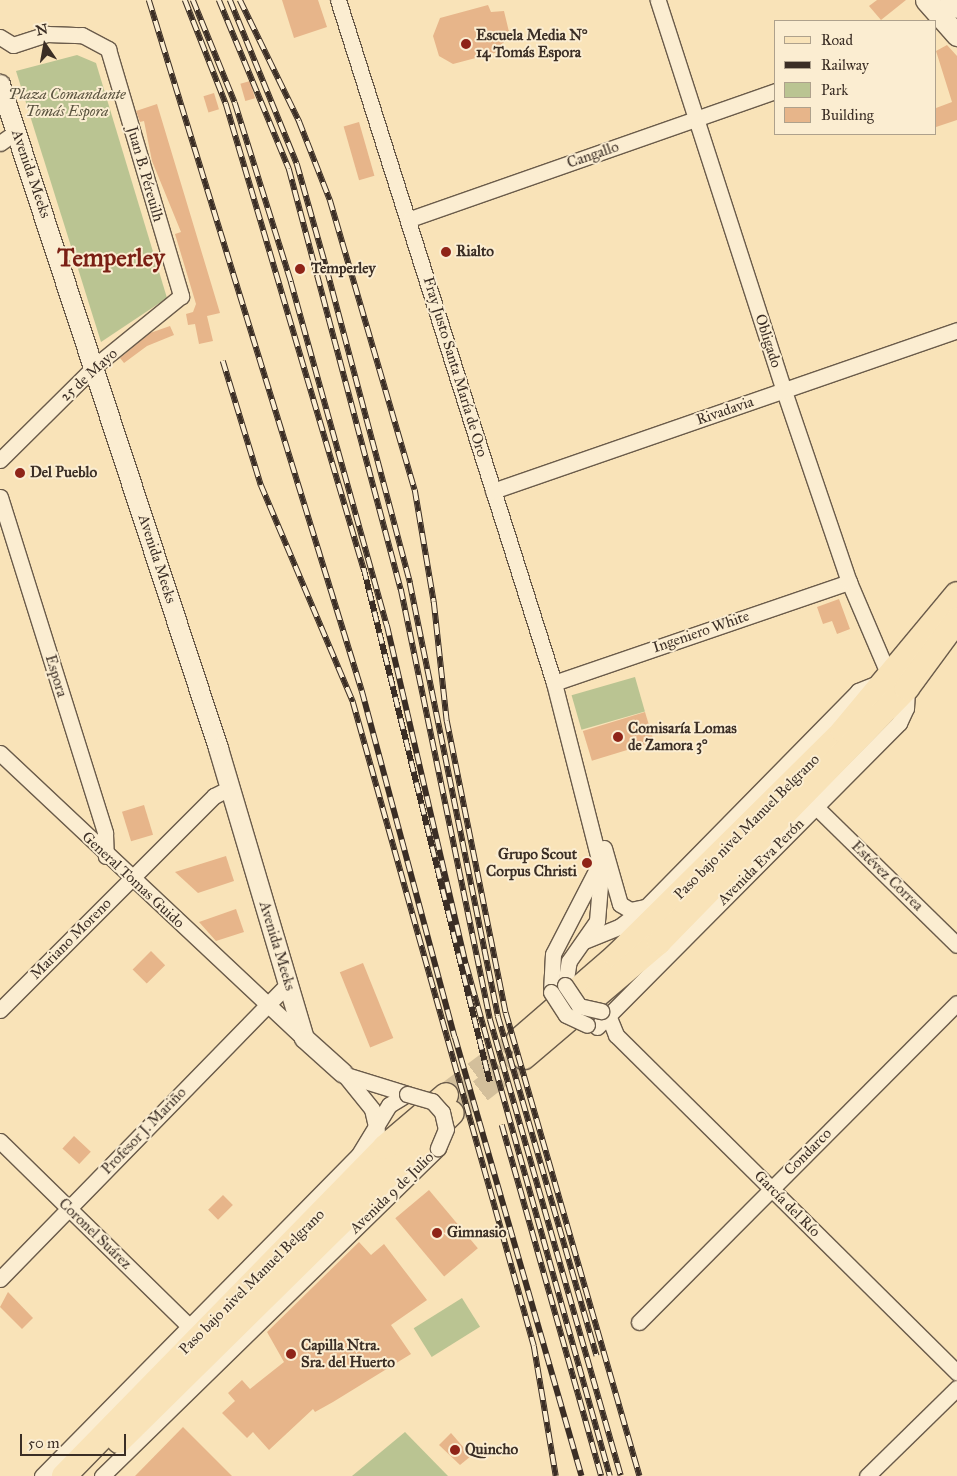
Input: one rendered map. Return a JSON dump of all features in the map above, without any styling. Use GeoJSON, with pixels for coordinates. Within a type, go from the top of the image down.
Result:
{"type":"FeatureCollection","features":[{"type":"Feature","properties":{"kind":"main road"},"geometry":{"type":"LineString","coordinates":[[926,0],[951,23]]}},
{"type":"Feature","properties":{"kind":"main road"},"geometry":{"type":"LineString","coordinates":[[950,0],[951,23]]}},
{"type":"Feature","properties":{"kind":"main road","name":"Paso bajo nivel Manuel Belgrano"},"geometry":{"type":"LineString","coordinates":[[898,683],[957,594]]}},
{"type":"Feature","properties":{"kind":"main road","name":"Paso bajo nivel Manuel Belgrano"},"geometry":{"type":"LineString","coordinates":[[521,1049],[836,738],[898,683],[957,620]]}},
{"type":"Feature","properties":{"kind":"main road","name":"Paso bajo nivel Manuel Belgrano"},"geometry":{"type":"LineString","coordinates":[[64,1476],[385,1147],[449,1104],[84,1476]]}},
{"type":"Feature","properties":{"kind":"street","name":"Fray Justo Santa María de Oro"},"geometry":{"type":"LineString","coordinates":[[338,0],[410,219],[554,683],[569,735],[572,763],[603,859],[620,904],[630,910],[646,907]]}},
{"type":"Feature","properties":{"kind":"street","name":"Obligado"},"geometry":{"type":"LineString","coordinates":[[658,0],[784,391],[849,582],[898,683]]}},
{"type":"Feature","properties":{"kind":"street","name":"Juan B. Péreuilh"},"geometry":{"type":"LineString","coordinates":[[0,37],[13,45],[47,34],[82,35],[108,49],[181,296]]}},
{"type":"Feature","properties":{"kind":"street","name":"Avenida Meeks"},"geometry":{"type":"LineString","coordinates":[[0,84],[96,365],[230,788],[304,1038]]}},
{"type":"Feature","properties":{"kind":"street","name":"Cangallo"},"geometry":{"type":"LineString","coordinates":[[410,219],[774,92]]}},
{"type":"Feature","properties":{"kind":"street"},"geometry":{"type":"LineString","coordinates":[[0,143],[16,132]]}},
{"type":"Feature","properties":{"kind":"street","name":"25 de Mayo"},"geometry":{"type":"LineString","coordinates":[[0,460],[96,365],[181,296]]}},
{"type":"Feature","properties":{"kind":"street","name":"Rivadavia"},"geometry":{"type":"LineString","coordinates":[[493,491],[957,330]]}},
{"type":"Feature","properties":{"kind":"street","name":"Espora"},"geometry":{"type":"LineString","coordinates":[[0,497],[104,833],[106,856]]}},
{"type":"Feature","properties":{"kind":"street","name":"Ingeniero White"},"geometry":{"type":"LineString","coordinates":[[554,683],[849,582]]}},
{"type":"Feature","properties":{"kind":"street"},"geometry":{"type":"LineString","coordinates":[[584,941],[619,928],[646,907],[858,691],[898,683]]}},
{"type":"Feature","properties":{"kind":"street","name":"Avenida Eva Perón"},"geometry":{"type":"LineString","coordinates":[[592,1026],[899,723],[906,708],[898,683]]}},
{"type":"Feature","properties":{"kind":"street","name":"General Tomas Guido"},"geometry":{"type":"LineString","coordinates":[[0,753],[131,880],[304,1038]]}},
{"type":"Feature","properties":{"kind":"street","name":"Mariano Moreno"},"geometry":{"type":"LineString","coordinates":[[0,1010],[214,796],[230,788]]}},
{"type":"Feature","properties":{"kind":"street","name":"Estévez Correa"},"geometry":{"type":"LineString","coordinates":[[816,807],[957,945]]}},
{"type":"Feature","properties":{"kind":"street"},"geometry":{"type":"LineString","coordinates":[[603,859],[601,906],[584,941],[569,961],[565,984],[579,1006],[604,1013]]}},
{"type":"Feature","properties":{"kind":"street","name":"García del Río"},"geometry":{"type":"LineString","coordinates":[[603,859],[553,954],[551,992],[566,1015],[616,1035]]}},
{"type":"Feature","properties":{"kind":"street","name":"Profesor J. Mariño"},"geometry":{"type":"LineString","coordinates":[[0,1279],[289,983]]}},
{"type":"Feature","properties":{"kind":"street","name":"Condarco"},"geometry":{"type":"LineString","coordinates":[[639,1322],[957,1003]]}},
{"type":"Feature","properties":{"kind":"street","name":"García del Río"},"geometry":{"type":"LineString","coordinates":[[604,1013],[616,1035],[957,1373]]}},
{"type":"Feature","properties":{"kind":"street"},"geometry":{"type":"LineString","coordinates":[[304,1038],[343,1073],[372,1109],[377,1130]]}},
{"type":"Feature","properties":{"kind":"street","name":"Avenida 9 de Julio"},"geometry":{"type":"LineString","coordinates":[[102,1476],[438,1148],[446,1129],[442,1112],[432,1101],[370,1086],[343,1073]]}},
{"type":"Feature","properties":{"kind":"street"},"geometry":{"type":"LineString","coordinates":[[42,1476],[358,1156],[377,1130],[389,1105],[407,1094]]}},
{"type":"Feature","properties":{"kind":"street","name":"Coronel Suárez"},"geometry":{"type":"LineString","coordinates":[[0,1141],[190,1327]]}},
{"type":"Feature","properties":{"kind":"street"},"geometry":{"type":"LineString","coordinates":[[867,1476],[957,1388]]}},
{"type":"Feature","properties":{"kind":"green space","name":"Plaza Comandante Tomás Espora"},"geometry":{"type":"Polygon","coordinates":[[[77,55],[96,63],[167,298],[101,342],[16,71],[77,55]]]}},
{"type":"Feature","properties":{"kind":"green space"},"geometry":{"type":"Polygon","coordinates":[[[635,677],[645,712],[581,730],[572,695],[635,677]]]}},
{"type":"Feature","properties":{"kind":"green space"},"geometry":{"type":"Polygon","coordinates":[[[462,1298],[480,1327],[432,1357],[414,1328],[462,1298]]]}},
{"type":"Feature","properties":{"kind":"green space"},"geometry":{"type":"Polygon","coordinates":[[[405,1432],[448,1476],[352,1476],[405,1432]]]}},
{"type":"Feature","properties":{"kind":"building"},"geometry":{"type":"Polygon","coordinates":[[[282,0],[318,0],[327,27],[294,38],[282,0]]]}},
{"type":"Feature","properties":{"kind":"building"},"geometry":{"type":"Polygon","coordinates":[[[877,0],[906,0],[881,20],[869,6],[877,0]]]}},
{"type":"Feature","properties":{"kind":"building"},"geometry":{"type":"Polygon","coordinates":[[[488,5],[491,12],[504,11],[510,36],[501,45],[502,51],[453,64],[439,56],[433,36],[440,18],[488,5]]]}},
{"type":"Feature","properties":{"kind":"building"},"geometry":{"type":"Polygon","coordinates":[[[947,45],[957,56],[957,120],[937,127],[937,108],[952,102],[937,50],[947,45]]]}},
{"type":"Feature","properties":{"kind":"building"},"geometry":{"type":"Polygon","coordinates":[[[250,81],[255,98],[245,101],[240,84],[250,81]]]}},
{"type":"Feature","properties":{"kind":"building"},"geometry":{"type":"Polygon","coordinates":[[[214,93],[219,109],[208,112],[203,96],[214,93]]]}},
{"type":"Feature","properties":{"kind":"building"},"geometry":{"type":"Polygon","coordinates":[[[157,104],[220,313],[207,316],[213,341],[199,344],[195,324],[188,325],[186,314],[193,312],[196,304],[175,234],[181,232],[152,161],[144,121],[140,122],[136,111],[157,104]]]}},
{"type":"Feature","properties":{"kind":"building"},"geometry":{"type":"Polygon","coordinates":[[[359,122],[374,176],[359,180],[344,126],[359,122]]]}},
{"type":"Feature","properties":{"kind":"building"},"geometry":{"type":"Polygon","coordinates":[[[170,326],[174,335],[147,346],[124,363],[120,358],[150,333],[170,326]]]}},
{"type":"Feature","properties":{"kind":"building"},"geometry":{"type":"Polygon","coordinates":[[[839,599],[850,629],[837,634],[832,621],[823,624],[817,607],[839,599]]]}},
{"type":"Feature","properties":{"kind":"building","name":"Comisaría Lomas de Zamora 3°"},"geometry":{"type":"Polygon","coordinates":[[[645,712],[654,742],[592,761],[583,731],[645,712]]]}},
{"type":"Feature","properties":{"kind":"building"},"geometry":{"type":"Polygon","coordinates":[[[144,805],[153,835],[131,841],[122,812],[144,805]]]}},
{"type":"Feature","properties":{"kind":"building"},"geometry":{"type":"Polygon","coordinates":[[[226,856],[234,881],[198,893],[175,872],[226,856]]]}},
{"type":"Feature","properties":{"kind":"building"},"geometry":{"type":"Polygon","coordinates":[[[236,909],[244,932],[216,941],[199,922],[236,909]]]}},
{"type":"Feature","properties":{"kind":"building"},"geometry":{"type":"Polygon","coordinates":[[[151,951],[165,965],[147,984],[133,969],[151,951]]]}},
{"type":"Feature","properties":{"kind":"building"},"geometry":{"type":"Polygon","coordinates":[[[363,963],[393,1038],[370,1047],[340,972],[363,963]]]}},
{"type":"Feature","properties":{"kind":"building"},"geometry":{"type":"Polygon","coordinates":[[[74,1136],[91,1152],[79,1164],[62,1148],[74,1136]]]}},
{"type":"Feature","properties":{"kind":"building","name":"Gimnasio"},"geometry":{"type":"Polygon","coordinates":[[[429,1190],[478,1248],[444,1277],[395,1218],[429,1190]]]}},
{"type":"Feature","properties":{"kind":"building"},"geometry":{"type":"Polygon","coordinates":[[[223,1195],[233,1205],[218,1220],[208,1210],[223,1195]]]}},
{"type":"Feature","properties":{"kind":"building"},"geometry":{"type":"Polygon","coordinates":[[[359,1242],[371,1255],[384,1244],[427,1300],[391,1325],[411,1354],[333,1402],[315,1412],[313,1409],[269,1450],[253,1432],[247,1438],[222,1413],[235,1401],[228,1393],[242,1380],[250,1389],[284,1362],[267,1332],[359,1242]]]}},
{"type":"Feature","properties":{"kind":"building"},"geometry":{"type":"Polygon","coordinates":[[[8,1292],[33,1318],[22,1329],[0,1307],[8,1292]]]}},
{"type":"Feature","properties":{"kind":"building"},"geometry":{"type":"Polygon","coordinates":[[[183,1427],[232,1476],[135,1476],[183,1427]]]}},
{"type":"Feature","properties":{"kind":"building","name":"Quincho"},"geometry":{"type":"Polygon","coordinates":[[[451,1433],[471,1456],[460,1465],[439,1445],[451,1433]]]}},
{"type":"Feature","properties":{"kind":"tunnel"},"geometry":{"type":"LineString","coordinates":[[446,1095],[518,1041]]}},
{"type":"Feature","properties":{"kind":"tunnel"},"geometry":{"type":"LineString","coordinates":[[452,1113],[524,1057]]}},
{"type":"Feature","properties":{"kind":"railway"},"geometry":{"type":"LineString","coordinates":[[149,0],[362,691],[455,1037],[582,1476]]}},
{"type":"Feature","properties":{"kind":"railway"},"geometry":{"type":"LineString","coordinates":[[185,0],[226,104],[364,569],[490,1082]]}},
{"type":"Feature","properties":{"kind":"railway"},"geometry":{"type":"LineString","coordinates":[[193,0],[235,103],[291,282],[387,625],[466,964],[610,1476]]}},
{"type":"Feature","properties":{"kind":"railway"},"geometry":{"type":"LineString","coordinates":[[219,0],[289,169],[401,589],[490,1019],[621,1476]]}},
{"type":"Feature","properties":{"kind":"railway"},"geometry":{"type":"LineString","coordinates":[[230,0],[297,164],[327,270],[410,583],[498,1016],[597,1356]]}},
{"type":"Feature","properties":{"kind":"railway"},"geometry":{"type":"LineString","coordinates":[[240,0],[299,121],[330,200],[415,490],[434,602],[447,721],[506,1013],[640,1476]]}},
{"type":"Feature","properties":{"kind":"railway"},"geometry":{"type":"LineString","coordinates":[[223,361],[261,485],[353,702],[534,1346],[556,1476]]}},
{"type":"Feature","properties":{"kind":"railway"},"geometry":{"type":"LineString","coordinates":[[502,1125],[601,1476]]}},
{"type":"Feature","properties":{"kind":"place","name":"Escuela Media N° 14 Tomás Espora"},"geometry":{"type":"Point","coordinates":[466,44]}},
{"type":"Feature","properties":{"kind":"place","name":"Rialto"},"geometry":{"type":"Point","coordinates":[446,252]}},
{"type":"Feature","properties":{"kind":"place","name":"Temperley"},"geometry":{"type":"Point","coordinates":[300,269]}},
{"type":"Feature","properties":{"kind":"place","name":"Del Pueblo"},"geometry":{"type":"Point","coordinates":[20,473]}},
{"type":"Feature","properties":{"kind":"place","name":"Comisaría Lomas de Zamora 3°"},"geometry":{"type":"Point","coordinates":[618,737]}},
{"type":"Feature","properties":{"kind":"place","name":"Grupo Scout Corpus Christi"},"geometry":{"type":"Point","coordinates":[587,863]}},
{"type":"Feature","properties":{"kind":"place","name":"Gimnasio"},"geometry":{"type":"Point","coordinates":[437,1233]}},
{"type":"Feature","properties":{"kind":"place","name":"Capilla Ntra. Sra. del Huerto"},"geometry":{"type":"Point","coordinates":[291,1354]}},
{"type":"Feature","properties":{"kind":"place","name":"Quincho"},"geometry":{"type":"Point","coordinates":[455,1450]}},
{"type":"Feature","properties":{"kind":"district","name":"Temperley"},"geometry":{"type":"Point","coordinates":[111,258]}}]}
